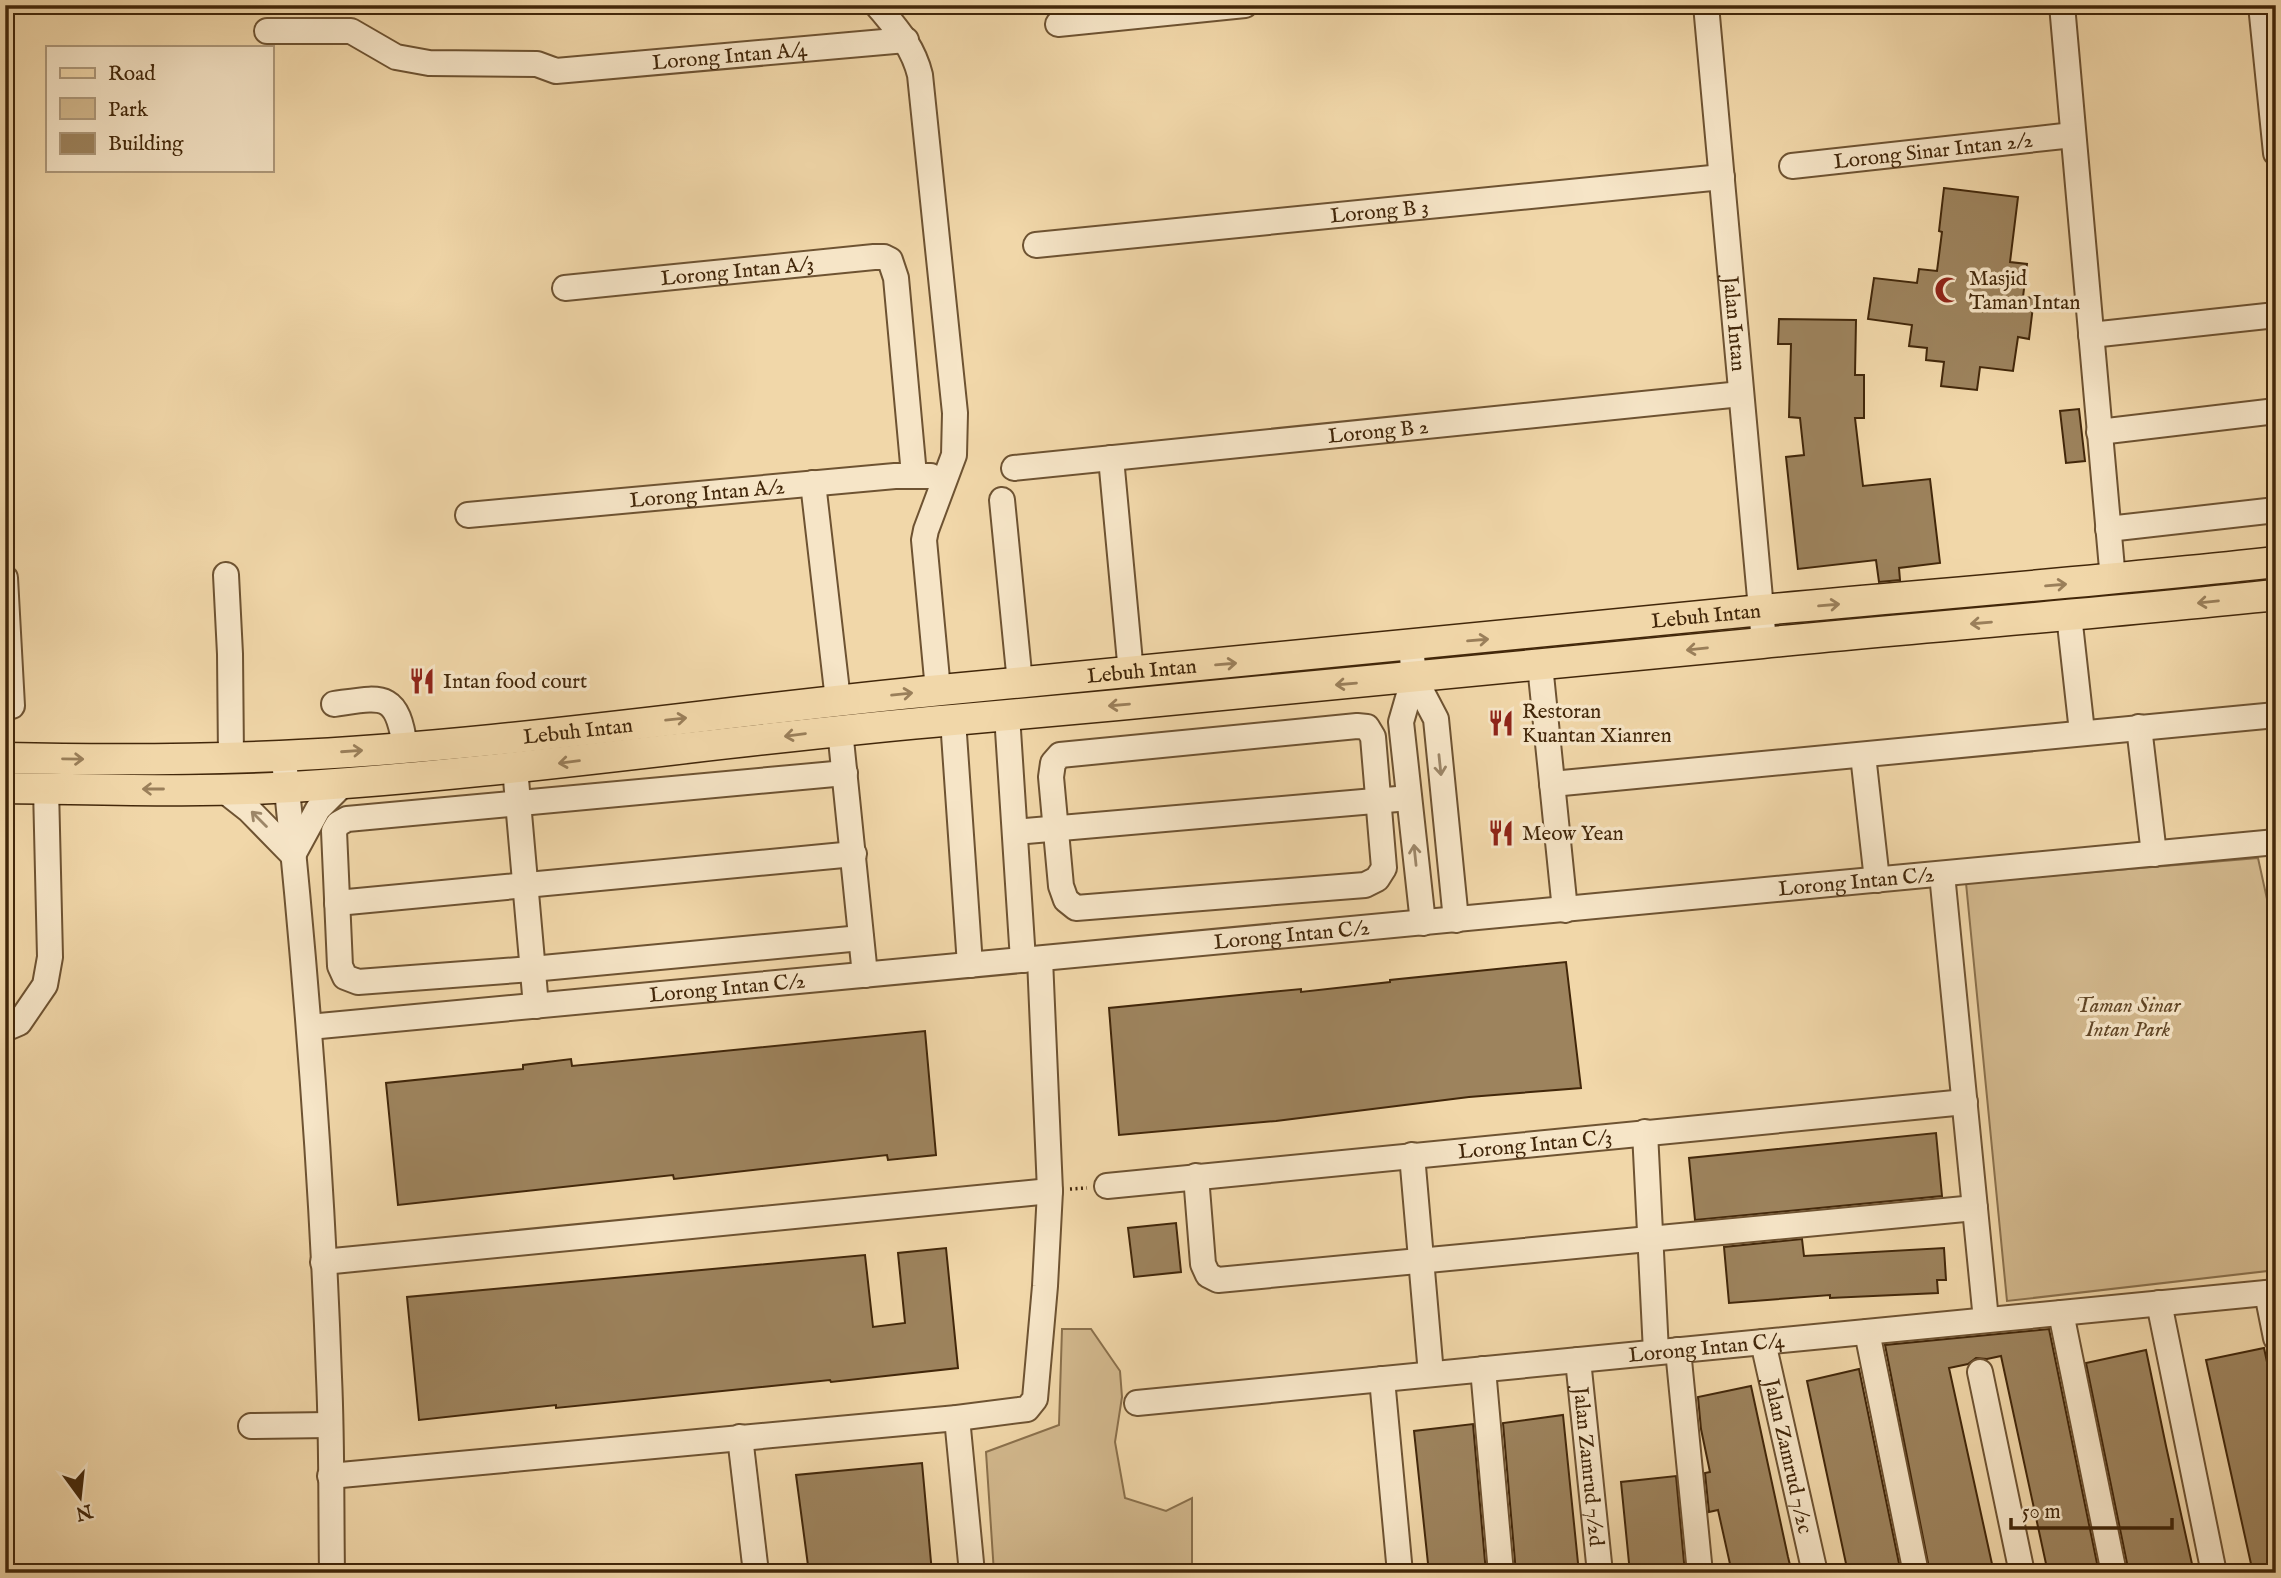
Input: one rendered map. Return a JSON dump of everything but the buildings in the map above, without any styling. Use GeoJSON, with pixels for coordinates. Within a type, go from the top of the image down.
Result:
{"type":"FeatureCollection","features":[{"type":"Feature","properties":{"kind":"main road","name":"Lebuh Intan"},"geometry":{"type":"LineString","coordinates":[[5,758],[82,760],[284,756],[458,743],[938,690],[2113,580],[2276,562]]}},
{"type":"Feature","properties":{"kind":"main road","name":"Lebuh Intan"},"geometry":{"type":"LineString","coordinates":[[5,788],[287,788],[515,768],[840,730],[2276,595]]}},
{"type":"Feature","properties":{"kind":"main road"},"geometry":{"type":"LineString","coordinates":[[458,743],[501,749],[509,754],[515,768]]}},
{"type":"Feature","properties":{"kind":"street"},"geometry":{"type":"LineString","coordinates":[[877,5],[906,40],[920,75],[954,413],[954,454],[924,541],[938,690]]}},
{"type":"Feature","properties":{"kind":"street"},"geometry":{"type":"LineString","coordinates":[[1058,24],[1245,5]]}},
{"type":"Feature","properties":{"kind":"street","name":"Jalan Intan"},"geometry":{"type":"LineString","coordinates":[[1706,5],[1764,642]]}},
{"type":"Feature","properties":{"kind":"street"},"geometry":{"type":"LineString","coordinates":[[2062,5],[2113,580]]}},
{"type":"Feature","properties":{"kind":"street"},"geometry":{"type":"LineString","coordinates":[[2261,5],[2276,153]]}},
{"type":"Feature","properties":{"kind":"street","name":"Lorong Intan A/4"},"geometry":{"type":"LineString","coordinates":[[267,31],[351,31],[396,57],[441,63],[537,64],[556,71],[906,40]]}},
{"type":"Feature","properties":{"kind":"street","name":"Lorong Sinar Intan 2/2"},"geometry":{"type":"LineString","coordinates":[[1792,166],[2073,135]]}},
{"type":"Feature","properties":{"kind":"street","name":"Lorong B 3"},"geometry":{"type":"LineString","coordinates":[[1036,245],[1722,177]]}},
{"type":"Feature","properties":{"kind":"street","name":"Lorong Intan A/3"},"geometry":{"type":"LineString","coordinates":[[565,288],[874,257],[890,260],[896,278],[914,475]]}},
{"type":"Feature","properties":{"kind":"street"},"geometry":{"type":"LineString","coordinates":[[2091,335],[2276,315]]}},
{"type":"Feature","properties":{"kind":"street","name":"Lorong B 2"},"geometry":{"type":"LineString","coordinates":[[1014,468],[1741,394]]}},
{"type":"Feature","properties":{"kind":"street"},"geometry":{"type":"LineString","coordinates":[[2099,432],[2276,411]]}},
{"type":"Feature","properties":{"kind":"street"},"geometry":{"type":"LineString","coordinates":[[1111,458],[1130,673]]}},
{"type":"Feature","properties":{"kind":"street","name":"Lorong Intan A/2"},"geometry":{"type":"LineString","coordinates":[[468,515],[914,475],[947,478]]}},
{"type":"Feature","properties":{"kind":"street"},"geometry":{"type":"LineString","coordinates":[[813,483],[838,701]]}},
{"type":"Feature","properties":{"kind":"street"},"geometry":{"type":"LineString","coordinates":[[1002,500],[1020,683]]}},
{"type":"Feature","properties":{"kind":"street"},"geometry":{"type":"LineString","coordinates":[[2108,529],[2276,510]]}},
{"type":"Feature","properties":{"kind":"street"},"geometry":{"type":"LineString","coordinates":[[226,575],[231,757]]}},
{"type":"Feature","properties":{"kind":"street"},"geometry":{"type":"LineString","coordinates":[[6,592],[8,706]]}},
{"type":"Feature","properties":{"kind":"street"},"geometry":{"type":"LineString","coordinates":[[2070,615],[2082,732]]}},
{"type":"Feature","properties":{"kind":"street"},"geometry":{"type":"LineString","coordinates":[[1410,646],[1414,677],[1436,719],[1456,920]]}},
{"type":"Feature","properties":{"kind":"street"},"geometry":{"type":"LineString","coordinates":[[1540,666],[1565,910]]}},
{"type":"Feature","properties":{"kind":"street"},"geometry":{"type":"LineString","coordinates":[[1414,677],[1401,722],[1423,923]]}},
{"type":"Feature","properties":{"kind":"street"},"geometry":{"type":"LineString","coordinates":[[334,704],[375,698],[390,704],[397,711],[405,747]]}},
{"type":"Feature","properties":{"kind":"street"},"geometry":{"type":"LineString","coordinates":[[330,1476],[957,1418],[1027,1409],[1035,1399],[1050,1191],[1032,960],[1015,832],[1007,715]]}},
{"type":"Feature","properties":{"kind":"street"},"geometry":{"type":"LineString","coordinates":[[1552,784],[2276,715]]}},
{"type":"Feature","properties":{"kind":"street"},"geometry":{"type":"LineString","coordinates":[[1401,722],[1436,719]]}},
{"type":"Feature","properties":{"kind":"street"},"geometry":{"type":"LineString","coordinates":[[953,720],[970,965]]}},
{"type":"Feature","properties":{"kind":"street"},"geometry":{"type":"LineString","coordinates":[[1367,727],[1373,737],[1378,801],[1384,868],[1377,879],[1365,885],[1076,908],[1066,900],[1061,886],[1051,777],[1053,763],[1060,755],[1367,727]]}},
{"type":"Feature","properties":{"kind":"street"},"geometry":{"type":"LineString","coordinates":[[2139,727],[2154,854]]}},
{"type":"Feature","properties":{"kind":"street"},"geometry":{"type":"LineString","coordinates":[[840,730],[865,975]]}},
{"type":"Feature","properties":{"kind":"street"},"geometry":{"type":"LineString","coordinates":[[1863,755],[1877,880]]}},
{"type":"Feature","properties":{"kind":"street"},"geometry":{"type":"LineString","coordinates":[[284,756],[309,1027],[323,1262],[330,1424],[332,1573]]}},
{"type":"Feature","properties":{"kind":"street"},"geometry":{"type":"LineString","coordinates":[[515,768],[536,1006]]}},
{"type":"Feature","properties":{"kind":"street"},"geometry":{"type":"LineString","coordinates":[[845,773],[347,819],[338,824],[334,831],[340,966],[345,977],[358,982],[532,969],[861,938]]}},
{"type":"Feature","properties":{"kind":"street"},"geometry":{"type":"LineString","coordinates":[[293,855],[318,809],[344,783]]}},
{"type":"Feature","properties":{"kind":"street"},"geometry":{"type":"LineString","coordinates":[[5,1029],[19,1023],[45,985],[50,957],[46,789]]}},
{"type":"Feature","properties":{"kind":"street"},"geometry":{"type":"LineString","coordinates":[[221,789],[249,810],[293,855]]}},
{"type":"Feature","properties":{"kind":"street"},"geometry":{"type":"LineString","coordinates":[[1015,832],[1409,798]]}},
{"type":"Feature","properties":{"kind":"street","name":"Lorong Intan C/2"},"geometry":{"type":"LineString","coordinates":[[309,1027],[2276,842]]}},
{"type":"Feature","properties":{"kind":"street"},"geometry":{"type":"LineString","coordinates":[[337,903],[853,854]]}},
{"type":"Feature","properties":{"kind":"street"},"geometry":{"type":"LineString","coordinates":[[1942,874],[1986,1320]]}},
{"type":"Feature","properties":{"kind":"street","name":"Lorong Intan C/3"},"geometry":{"type":"LineString","coordinates":[[1107,1186],[1965,1102]]}},
{"type":"Feature","properties":{"kind":"street"},"geometry":{"type":"LineString","coordinates":[[1644,1132],[1651,1240],[1700,1573]]}},
{"type":"Feature","properties":{"kind":"street"},"geometry":{"type":"LineString","coordinates":[[1412,1155],[1431,1374]]}},
{"type":"Feature","properties":{"kind":"street"},"geometry":{"type":"LineString","coordinates":[[1196,1176],[1203,1264],[1208,1275],[1218,1280],[1975,1208]]}},
{"type":"Feature","properties":{"kind":"street"},"geometry":{"type":"LineString","coordinates":[[323,1262],[1050,1191]]}},
{"type":"Feature","properties":{"kind":"street"},"geometry":{"type":"LineString","coordinates":[[2271,1292],[2276,1338]]}},
{"type":"Feature","properties":{"kind":"street","name":"Lorong Intan C/4"},"geometry":{"type":"LineString","coordinates":[[1137,1402],[2271,1292]]}},
{"type":"Feature","properties":{"kind":"street"},"geometry":{"type":"LineString","coordinates":[[2159,1303],[2214,1573]]}},
{"type":"Feature","properties":{"kind":"street"},"geometry":{"type":"LineString","coordinates":[[2061,1313],[2114,1573]]}},
{"type":"Feature","properties":{"kind":"street"},"geometry":{"type":"LineString","coordinates":[[1867,1332],[1916,1573]]}},
{"type":"Feature","properties":{"kind":"street","name":"Jalan Zamrud 7/2c"},"geometry":{"type":"LineString","coordinates":[[1763,1342],[1815,1573]]}},
{"type":"Feature","properties":{"kind":"street","name":"Jalan Zamrud 7/2d"},"geometry":{"type":"LineString","coordinates":[[1578,1360],[1600,1573]]}},
{"type":"Feature","properties":{"kind":"street"},"geometry":{"type":"LineString","coordinates":[[1483,1369],[1501,1573]]}},
{"type":"Feature","properties":{"kind":"street"},"geometry":{"type":"LineString","coordinates":[[1980,1372],[2022,1573]]}},
{"type":"Feature","properties":{"kind":"street"},"geometry":{"type":"LineString","coordinates":[[1382,1379],[1400,1573]]}},
{"type":"Feature","properties":{"kind":"street"},"geometry":{"type":"LineString","coordinates":[[957,1418],[972,1573]]}},
{"type":"Feature","properties":{"kind":"street"},"geometry":{"type":"LineString","coordinates":[[251,1426],[330,1424]]}},
{"type":"Feature","properties":{"kind":"street"},"geometry":{"type":"LineString","coordinates":[[740,1437],[756,1573]]}},
{"type":"Feature","properties":{"kind":"path"},"geometry":{"type":"LineString","coordinates":[[1050,1191],[1107,1186]]}},
{"type":"Feature","properties":{"kind":"green space","name":"Taman Sinar Intan Park"},"geometry":{"type":"Polygon","coordinates":[[[2258,858],[2276,940],[2276,1270],[2007,1301],[1966,883],[2258,858]]]}},
{"type":"Feature","properties":{"kind":"green space"},"geometry":{"type":"Polygon","coordinates":[[[1062,1329],[1091,1329],[1120,1371],[1122,1397],[1115,1442],[1125,1498],[1166,1511],[1192,1498],[1192,1573],[994,1573],[986,1452],[1059,1425],[1062,1329]]]}},
{"type":"Feature","properties":{"kind":"place","name":"Masjid Taman Intan"},"geometry":{"type":"Point","coordinates":[1948,290]}},
{"type":"Feature","properties":{"kind":"place","name":"Intan food court"},"geometry":{"type":"Point","coordinates":[422,681]}},
{"type":"Feature","properties":{"kind":"place","name":"Restoran Kuantan Xianren"},"geometry":{"type":"Point","coordinates":[1501,723]}},
{"type":"Feature","properties":{"kind":"place","name":"Meow Yean"},"geometry":{"type":"Point","coordinates":[1501,833]}}]}
